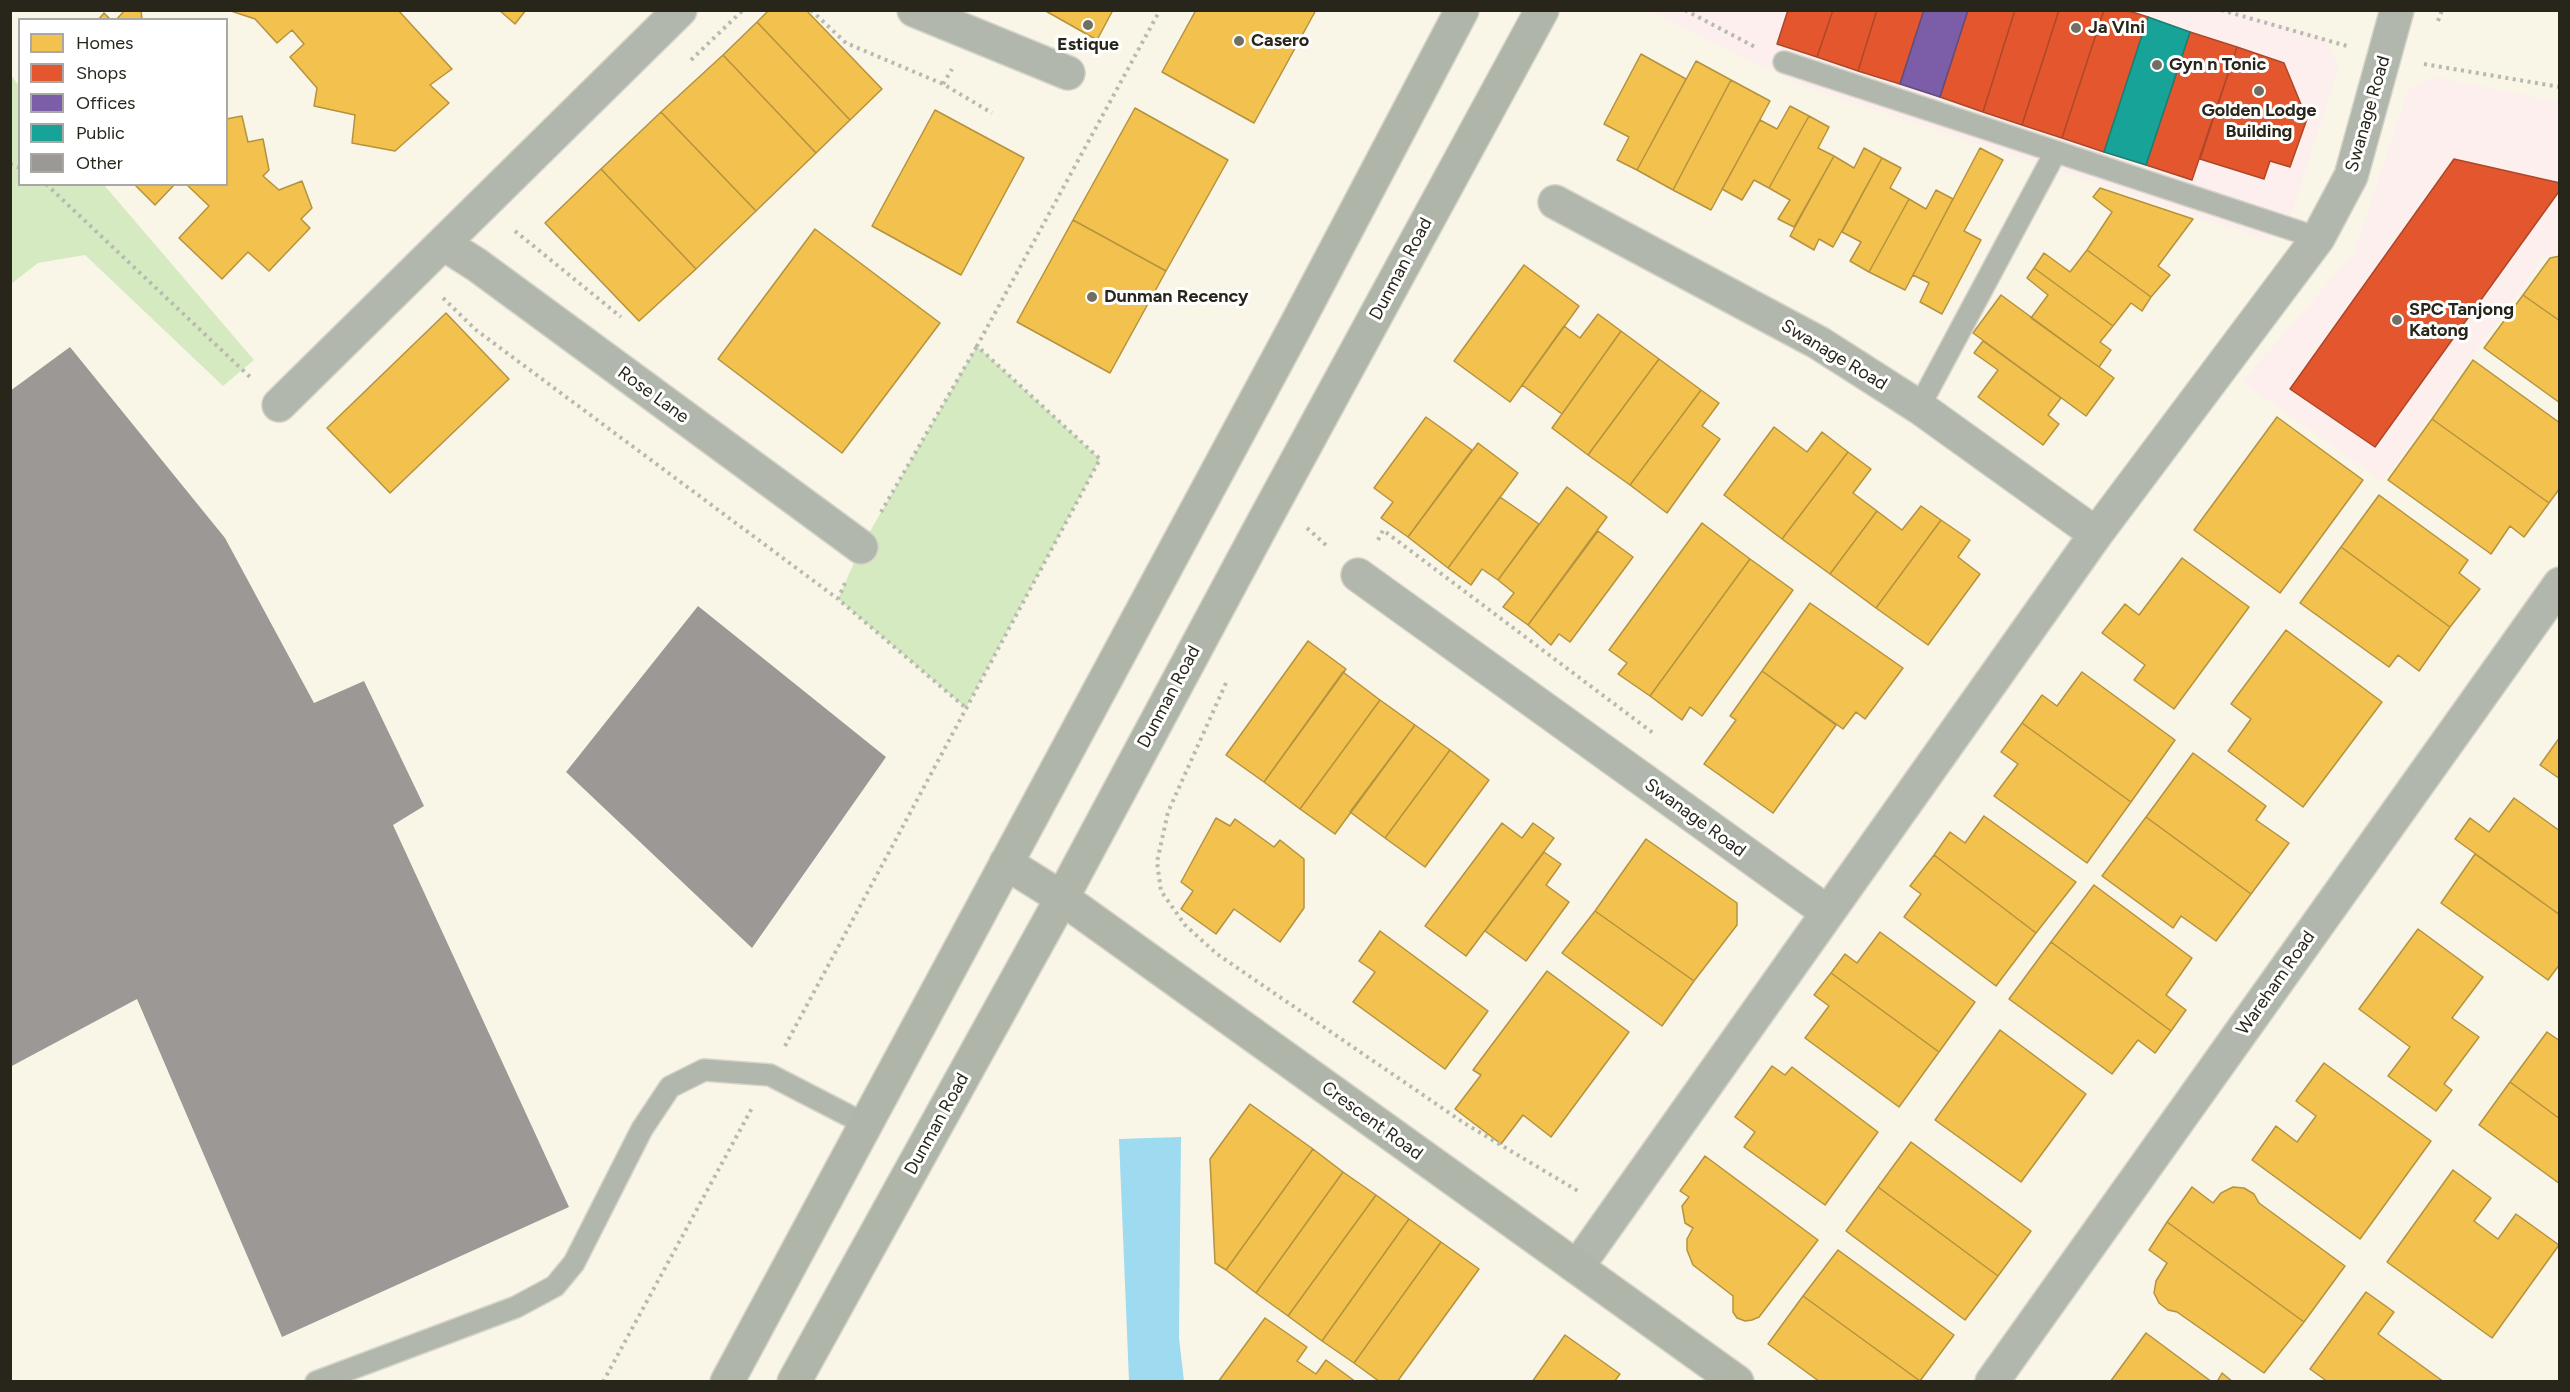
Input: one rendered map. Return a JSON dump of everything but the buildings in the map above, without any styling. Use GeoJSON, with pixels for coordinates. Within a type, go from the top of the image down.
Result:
{"type":"FeatureCollection","features":[{"type":"Feature","properties":{"kind":"main road"},"geometry":{"type":"LineString","coordinates":[[727,1382],[1299,321],[1462,10]]}},
{"type":"Feature","properties":{"kind":"main road","name":"Dunman Road"},"geometry":{"type":"LineString","coordinates":[[794,1382],[1062,898],[1542,10]]}},
{"type":"Feature","properties":{"kind":"main road","name":"Crescent Road"},"geometry":{"type":"LineString","coordinates":[[1006,863],[1062,898],[1737,1382]]}},
{"type":"Feature","properties":{"kind":"street"},"geometry":{"type":"LineString","coordinates":[[279,405],[680,10]]}},
{"type":"Feature","properties":{"kind":"street"},"geometry":{"type":"LineString","coordinates":[[914,10],[1068,73]]}},
{"type":"Feature","properties":{"kind":"street","name":"Swanage Road"},"geometry":{"type":"LineString","coordinates":[[1577,1267],[2096,534],[2318,238],[2351,176],[2397,10]]}},
{"type":"Feature","properties":{"kind":"street","name":"Swanage Road"},"geometry":{"type":"LineString","coordinates":[[1555,202],[1819,343],[1919,407],[2096,534]]}},
{"type":"Feature","properties":{"kind":"street","name":"Rose Lane"},"geometry":{"type":"LineString","coordinates":[[444,244],[477,265],[861,547]]}},
{"type":"Feature","properties":{"kind":"street","name":"Swanage Road"},"geometry":{"type":"LineString","coordinates":[[1358,575],[1827,912]]}},
{"type":"Feature","properties":{"kind":"street","name":"Wareham Road"},"geometry":{"type":"LineString","coordinates":[[1992,1382],[2559,584]]}},
{"type":"Feature","properties":{"kind":"lane"},"geometry":{"type":"LineString","coordinates":[[1785,62],[2318,238]]}},
{"type":"Feature","properties":{"kind":"lane"},"geometry":{"type":"LineString","coordinates":[[1919,407],[2055,153]]}},
{"type":"Feature","properties":{"kind":"lane"},"geometry":{"type":"LineString","coordinates":[[316,1382],[516,1307],[555,1286],[574,1263],[642,1129],[670,1087],[704,1070],[770,1075],[865,1124]]}},
{"type":"Feature","properties":{"kind":"path"},"geometry":{"type":"LineString","coordinates":[[689,62],[743,10]]}},
{"type":"Feature","properties":{"kind":"path"},"geometry":{"type":"LineString","coordinates":[[811,10],[846,43],[943,84],[992,113]]}},
{"type":"Feature","properties":{"kind":"path"},"geometry":{"type":"LineString","coordinates":[[966,708],[838,599],[861,547],[977,346],[1160,10]]}},
{"type":"Feature","properties":{"kind":"path"},"geometry":{"type":"LineString","coordinates":[[1685,10],[1785,62]]}},
{"type":"Feature","properties":{"kind":"path"},"geometry":{"type":"LineString","coordinates":[[2221,10],[2385,56],[2559,87]]}},
{"type":"Feature","properties":{"kind":"path"},"geometry":{"type":"LineString","coordinates":[[48,186],[250,377]]}},
{"type":"Feature","properties":{"kind":"path"},"geometry":{"type":"LineString","coordinates":[[512,228],[623,319]]}},
{"type":"Feature","properties":{"kind":"path"},"geometry":{"type":"LineString","coordinates":[[603,1382],[1100,459],[977,346]]}},
{"type":"Feature","properties":{"kind":"path"},"geometry":{"type":"LineString","coordinates":[[1276,499],[1358,575]]}},
{"type":"Feature","properties":{"kind":"path"},"geometry":{"type":"LineString","coordinates":[[1185,925],[1217,954],[1464,1123],[1578,1191],[1596,1240]]}},
{"type":"Feature","properties":{"kind":"shaded area"},"geometry":{"type":"Polygon","coordinates":[[[1649,11],[2237,11],[2326,39],[2339,67],[2291,215],[2268,240],[1803,86],[1649,11]]]}},
{"type":"Feature","properties":{"kind":"shaded area","name":"SPC Tanjong Katong"},"geometry":{"type":"Polygon","coordinates":[[[2434,77],[2559,102],[2559,254],[2543,258],[2383,482],[2242,382],[2354,253],[2408,90],[2434,77]]]}},
{"type":"Feature","properties":{"kind":"green space"},"geometry":{"type":"Polygon","coordinates":[[[11,75],[18,85],[18,186],[105,186],[254,360],[223,386],[85,255],[38,263],[11,284],[11,75]]]}},
{"type":"Feature","properties":{"kind":"green space"},"geometry":{"type":"Polygon","coordinates":[[[977,346],[1100,459],[966,708],[838,599],[861,547],[977,346]]]}},
{"type":"Feature","properties":{"kind":"water"},"geometry":{"type":"Polygon","coordinates":[[[1181,1137],[1179,1338],[1184,1381],[1129,1381],[1119,1139],[1181,1137]]]}},
{"type":"Feature","properties":{"kind":"place","name":"Estique"},"geometry":{"type":"Point","coordinates":[1088,25]}},
{"type":"Feature","properties":{"kind":"place","name":"Ja VIni"},"geometry":{"type":"Point","coordinates":[2076,28]}},
{"type":"Feature","properties":{"kind":"place","name":"Casero"},"geometry":{"type":"Point","coordinates":[1239,41]}},
{"type":"Feature","properties":{"kind":"place","name":"Gyn n Tonic"},"geometry":{"type":"Point","coordinates":[2157,65]}},
{"type":"Feature","properties":{"kind":"place","name":"Golden Lodge Building"},"geometry":{"type":"Point","coordinates":[2259,91]}},
{"type":"Feature","properties":{"kind":"place","name":"Dunman Recency"},"geometry":{"type":"Point","coordinates":[1092,297]}},
{"type":"Feature","properties":{"kind":"place","name":"SPC Tanjong Katong"},"geometry":{"type":"Point","coordinates":[2397,320]}}]}
